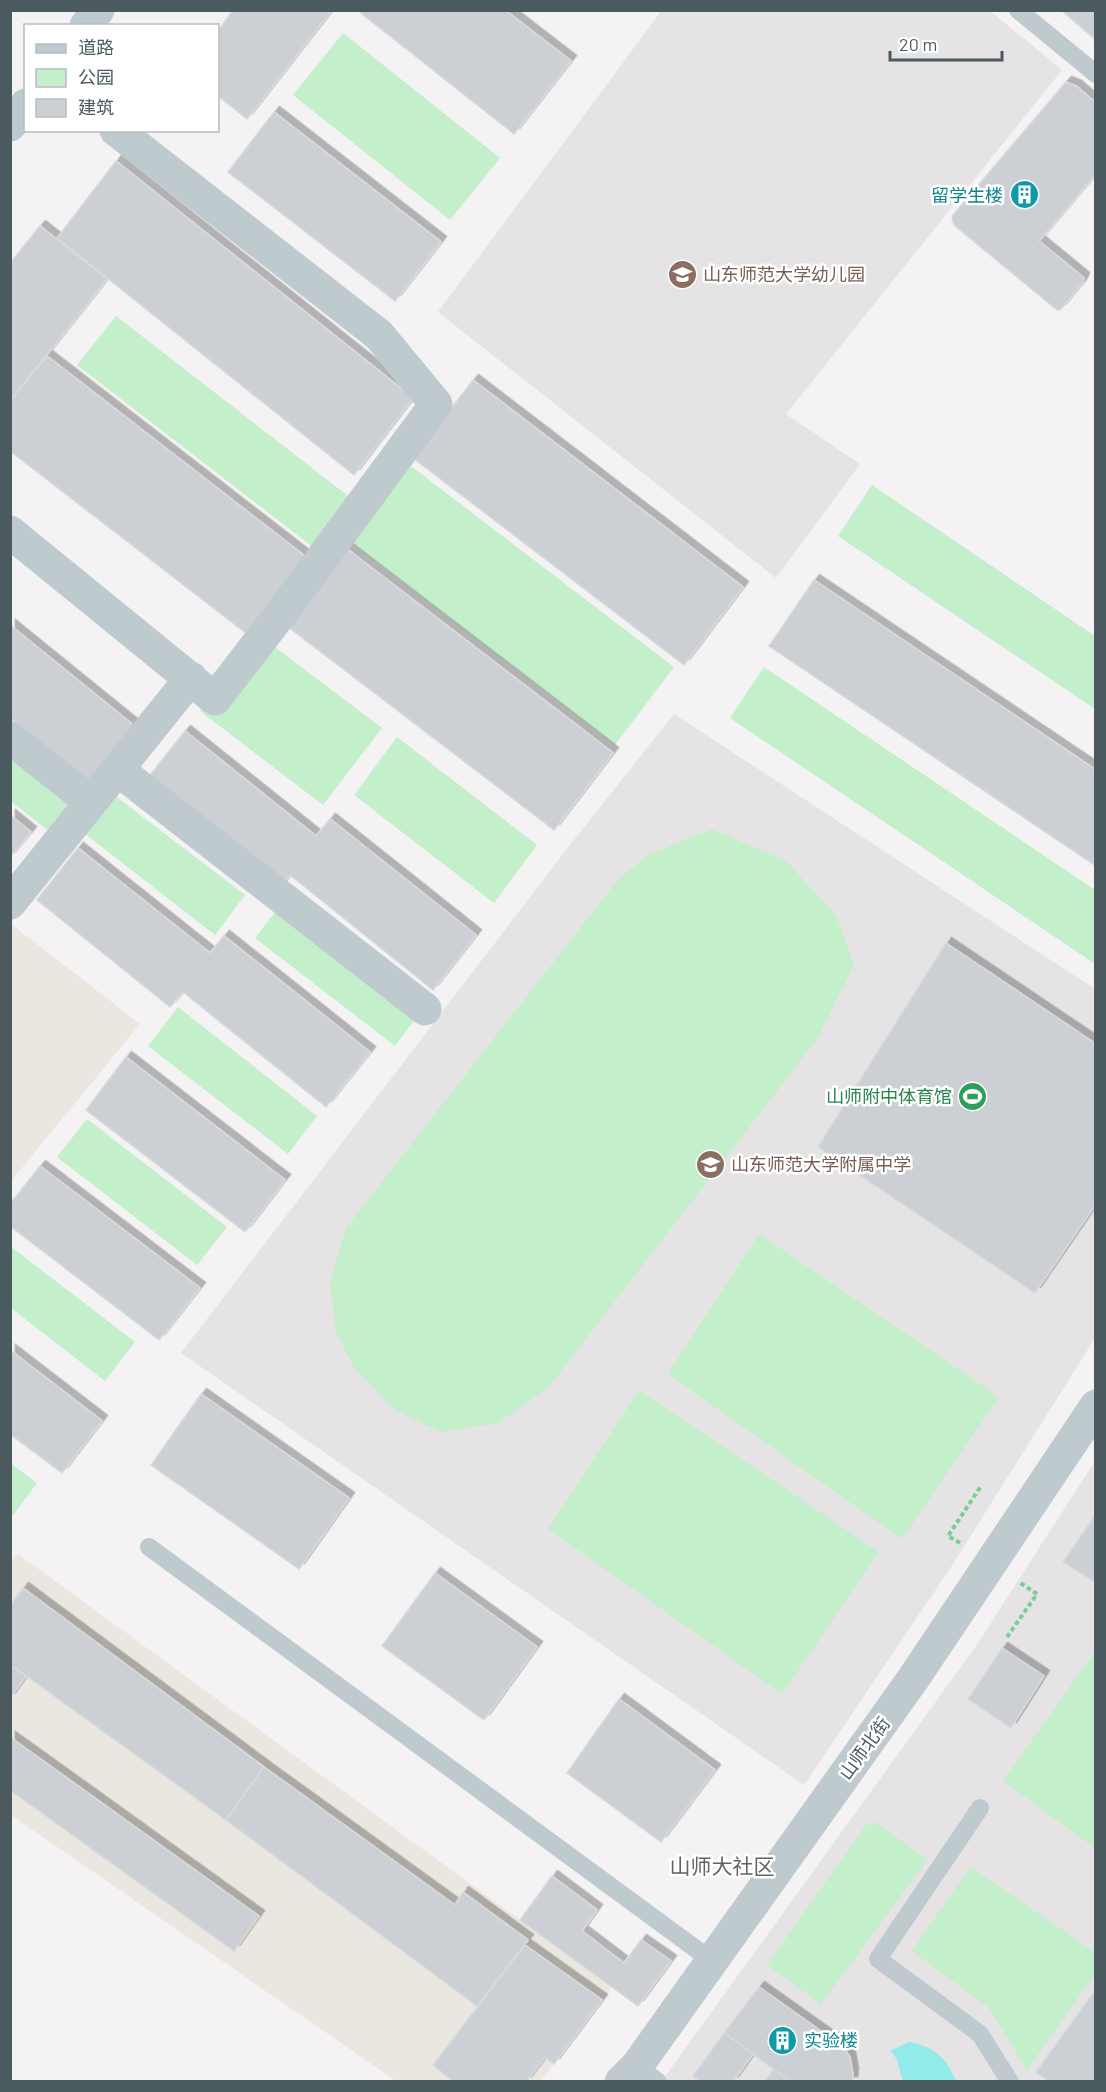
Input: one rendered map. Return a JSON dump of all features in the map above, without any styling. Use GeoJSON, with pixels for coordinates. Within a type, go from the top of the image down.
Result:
{"type":"FeatureCollection","features":[{"type":"Feature","properties":{"kind":"main road"},"geometry":{"type":"LineString","coordinates":[[88,24],[98,10]]}},
{"type":"Feature","properties":{"kind":"main road"},"geometry":{"type":"LineString","coordinates":[[10,125],[24,108]]}},
{"type":"Feature","properties":{"kind":"street"},"geometry":{"type":"LineString","coordinates":[[10,532],[216,699],[436,404],[379,335],[119,132]]}},
{"type":"Feature","properties":{"kind":"street"},"geometry":{"type":"LineString","coordinates":[[10,903],[190,678]]}},
{"type":"Feature","properties":{"kind":"street"},"geometry":{"type":"LineString","coordinates":[[10,738],[91,802]]}},
{"type":"Feature","properties":{"kind":"street"},"geometry":{"type":"LineString","coordinates":[[118,770],[425,1009]]}},
{"type":"Feature","properties":{"kind":"street","name":"山师北街"},"geometry":{"type":"LineString","coordinates":[[638,2076],[711,1960],[913,1679],[1092,1417]]}},
{"type":"Feature","properties":{"kind":"lane"},"geometry":{"type":"LineString","coordinates":[[1018,10],[1095,74]]}},
{"type":"Feature","properties":{"kind":"lane"},"geometry":{"type":"LineString","coordinates":[[149,1548],[711,1960]]}},
{"type":"Feature","properties":{"kind":"lane"},"geometry":{"type":"LineString","coordinates":[[981,1808],[878,1959],[980,2034],[1010,2082]]}},
{"type":"Feature","properties":{"kind":"path"},"geometry":{"type":"LineString","coordinates":[[948,1536],[981,1486]]}},
{"type":"Feature","properties":{"kind":"path"},"geometry":{"type":"LineString","coordinates":[[1007,1637],[1037,1594]]}},
{"type":"Feature","properties":{"kind":"shaded area","name":"山东师范大学幼儿园"},"geometry":{"type":"Polygon","coordinates":[[[662,10],[990,11],[1062,70],[786,414],[860,464],[776,578],[438,312],[662,10]]]}},
{"type":"Feature","properties":{"kind":"shaded area","name":"山东师范大学附属中学"},"geometry":{"type":"Polygon","coordinates":[[[674,714],[1095,989],[1095,1338],[953,1564],[804,1785],[181,1353],[566,850],[674,714]]]}},
{"type":"Feature","properties":{"kind":"shaded area"},"geometry":{"type":"Polygon","coordinates":[[[11,924],[140,1024],[11,1181],[11,924]]]}},
{"type":"Feature","properties":{"kind":"shaded area"},"geometry":{"type":"Polygon","coordinates":[[[1095,1461],[1095,2081],[661,2082],[976,1646],[1095,1461]]]}},
{"type":"Feature","properties":{"kind":"shaded area"},"geometry":{"type":"Polygon","coordinates":[[[18,1554],[612,1987],[541,2081],[396,2081],[11,1815],[10,1563],[18,1554]]]}},
{"type":"Feature","properties":{"kind":"green space"},"geometry":{"type":"Polygon","coordinates":[[[343,33],[500,158],[450,220],[293,95],[343,33]]]}},
{"type":"Feature","properties":{"kind":"green space"},"geometry":{"type":"Polygon","coordinates":[[[116,316],[352,499],[314,548],[77,365],[116,316]]]}},
{"type":"Feature","properties":{"kind":"green space"},"geometry":{"type":"Polygon","coordinates":[[[403,460],[674,667],[615,745],[344,537],[403,460]]]}},
{"type":"Feature","properties":{"kind":"green space"},"geometry":{"type":"Polygon","coordinates":[[[872,485],[1095,636],[1095,709],[838,536],[872,485]]]}},
{"type":"Feature","properties":{"kind":"green space"},"geometry":{"type":"Polygon","coordinates":[[[259,635],[382,728],[323,805],[200,711],[259,635]]]}},
{"type":"Feature","properties":{"kind":"green space"},"geometry":{"type":"Polygon","coordinates":[[[764,667],[1095,890],[1095,964],[730,718],[764,667]]]}},
{"type":"Feature","properties":{"kind":"green space"},"geometry":{"type":"Polygon","coordinates":[[[10,736],[82,794],[51,833],[11,801],[10,736]]]}},
{"type":"Feature","properties":{"kind":"green space"},"geometry":{"type":"Polygon","coordinates":[[[397,737],[537,845],[494,903],[354,795],[397,737]]]}},
{"type":"Feature","properties":{"kind":"green space"},"geometry":{"type":"Polygon","coordinates":[[[105,788],[245,895],[215,935],[75,826],[105,788]]]}},
{"type":"Feature","properties":{"kind":"green space"},"geometry":{"type":"Polygon","coordinates":[[[712,829],[786,861],[836,915],[854,965],[818,1038],[548,1388],[498,1423],[441,1432],[395,1410],[355,1369],[336,1333],[330,1283],[346,1228],[617,881],[647,855],[712,829]]]}},
{"type":"Feature","properties":{"kind":"green space"},"geometry":{"type":"Polygon","coordinates":[[[285,899],[424,1007],[395,1046],[255,938],[285,899]]]}},
{"type":"Feature","properties":{"kind":"green space"},"geometry":{"type":"Polygon","coordinates":[[[178,1007],[317,1116],[288,1154],[148,1046],[178,1007]]]}},
{"type":"Feature","properties":{"kind":"green space"},"geometry":{"type":"Polygon","coordinates":[[[87,1119],[227,1227],[197,1265],[57,1157],[87,1119]]]}},
{"type":"Feature","properties":{"kind":"green space"},"geometry":{"type":"Polygon","coordinates":[[[759,1234],[999,1397],[902,1539],[668,1374],[759,1234]]]}},
{"type":"Feature","properties":{"kind":"green space"},"geometry":{"type":"Polygon","coordinates":[[[10,1246],[135,1342],[105,1381],[11,1308],[10,1246]]]}},
{"type":"Feature","properties":{"kind":"green space"},"geometry":{"type":"Polygon","coordinates":[[[639,1390],[879,1552],[782,1694],[548,1529],[639,1390]]]}},
{"type":"Feature","properties":{"kind":"green space"},"geometry":{"type":"Polygon","coordinates":[[[10,1463],[37,1483],[11,1518],[10,1518],[10,1463]]]}},
{"type":"Feature","properties":{"kind":"green space"},"geometry":{"type":"Polygon","coordinates":[[[1093,1654],[1096,1656],[1095,1848],[1003,1781],[1093,1654]]]}},
{"type":"Feature","properties":{"kind":"green space"},"geometry":{"type":"Polygon","coordinates":[[[876,1822],[927,1860],[821,2004],[767,1965],[866,1825],[876,1822]]]}},
{"type":"Feature","properties":{"kind":"green space"},"geometry":{"type":"Polygon","coordinates":[[[970,1867],[1095,1952],[1095,1974],[1027,2070],[989,2008],[912,1951],[970,1867]]]}},
{"type":"Feature","properties":{"kind":"water"},"geometry":{"type":"Polygon","coordinates":[[[909,2042],[938,2054],[956,2081],[904,2081],[898,2062],[890,2051],[909,2042]]]}},
{"type":"Feature","properties":{"kind":"building"},"geometry":{"type":"Polygon","coordinates":[[[233,10],[332,10],[247,119],[219,97],[219,30],[233,10]]]}},
{"type":"Feature","properties":{"kind":"building"},"geometry":{"type":"Polygon","coordinates":[[[357,10],[505,10],[571,61],[514,134],[357,10]]]}},
{"type":"Feature","properties":{"kind":"building"},"geometry":{"type":"Polygon","coordinates":[[[1061,10],[1096,10],[1096,40],[1061,10]]]}},
{"type":"Feature","properties":{"kind":"building","name":"留学生楼"},"geometry":{"type":"Polygon","coordinates":[[[1066,82],[1076,86],[1096,103],[1096,174],[1039,241],[1084,278],[1061,309],[1057,310],[954,225],[952,219],[1066,82]]]}},
{"type":"Feature","properties":{"kind":"building"},"geometry":{"type":"Polygon","coordinates":[[[274,112],[441,242],[395,301],[228,172],[274,112]]]}},
{"type":"Feature","properties":{"kind":"building"},"geometry":{"type":"Polygon","coordinates":[[[116,161],[413,398],[354,475],[57,238],[116,161]]]}},
{"type":"Feature","properties":{"kind":"building"},"geometry":{"type":"Polygon","coordinates":[[[40,226],[107,279],[10,401],[10,263],[40,226]]]}},
{"type":"Feature","properties":{"kind":"building"},"geometry":{"type":"Polygon","coordinates":[[[47,356],[306,557],[247,634],[10,451],[10,401],[47,356]]]}},
{"type":"Feature","properties":{"kind":"building"},"geometry":{"type":"Polygon","coordinates":[[[473,380],[743,587],[684,665],[413,458],[473,380]]]}},
{"type":"Feature","properties":{"kind":"building"},"geometry":{"type":"Polygon","coordinates":[[[342,545],[613,753],[554,830],[283,623],[342,545]]]}},
{"type":"Feature","properties":{"kind":"building"},"geometry":{"type":"Polygon","coordinates":[[[814,580],[1096,770],[1096,866],[769,646],[814,580]]]}},
{"type":"Feature","properties":{"kind":"building"},"geometry":{"type":"Polygon","coordinates":[[[10,625],[142,732],[96,788],[10,718],[10,625]]]}},
{"type":"Feature","properties":{"kind":"building"},"geometry":{"type":"Polygon","coordinates":[[[185,731],[316,836],[330,819],[476,935],[433,990],[290,875],[277,891],[143,784],[185,731]]]}},
{"type":"Feature","properties":{"kind":"building"},"geometry":{"type":"Polygon","coordinates":[[[10,815],[31,832],[10,857],[10,815]]]}},
{"type":"Feature","properties":{"kind":"building"},"geometry":{"type":"Polygon","coordinates":[[[78,848],[210,953],[224,936],[370,1052],[326,1107],[183,992],[170,1007],[37,900],[78,848]]]}},
{"type":"Feature","properties":{"kind":"building","name":"山师附中体育馆"},"geometry":{"type":"Polygon","coordinates":[[[946,943],[1096,1044],[1096,1204],[1035,1293],[818,1147],[946,943]]]}},
{"type":"Feature","properties":{"kind":"building"},"geometry":{"type":"Polygon","coordinates":[[[126,1057],[285,1180],[245,1232],[86,1110],[126,1057]]]}},
{"type":"Feature","properties":{"kind":"building"},"geometry":{"type":"Polygon","coordinates":[[[40,1166],[200,1288],[159,1340],[10,1226],[10,1204],[40,1166]]]}},
{"type":"Feature","properties":{"kind":"building"},"geometry":{"type":"Polygon","coordinates":[[[10,1350],[102,1421],[62,1473],[10,1434],[10,1350]]]}},
{"type":"Feature","properties":{"kind":"building"},"geometry":{"type":"Polygon","coordinates":[[[201,1394],[349,1498],[299,1569],[151,1465],[201,1394]]]}},
{"type":"Feature","properties":{"kind":"building"},"geometry":{"type":"Polygon","coordinates":[[[1096,1514],[1096,1583],[1063,1562],[1096,1514]]]}},
{"type":"Feature","properties":{"kind":"building"},"geometry":{"type":"Polygon","coordinates":[[[435,1573],[537,1647],[484,1720],[382,1646],[435,1573]]]}},
{"type":"Feature","properties":{"kind":"building"},"geometry":{"type":"Polygon","coordinates":[[[23,1588],[264,1767],[226,1820],[10,1664],[10,1606],[23,1588]]]}},
{"type":"Feature","properties":{"kind":"building"},"geometry":{"type":"Polygon","coordinates":[[[1002,1648],[1044,1676],[1011,1728],[968,1699],[1002,1648]]]}},
{"type":"Feature","properties":{"kind":"building"},"geometry":{"type":"Polygon","coordinates":[[[10,1665],[26,1676],[10,1698],[10,1665]]]}},
{"type":"Feature","properties":{"kind":"building"},"geometry":{"type":"Polygon","coordinates":[[[619,1699],[715,1770],[661,1842],[567,1773],[619,1699]]]}},
{"type":"Feature","properties":{"kind":"building"},"geometry":{"type":"Polygon","coordinates":[[[10,1737],[259,1916],[234,1951],[10,1790],[10,1737]]]}},
{"type":"Feature","properties":{"kind":"building"},"geometry":{"type":"Polygon","coordinates":[[[264,1767],[455,1905],[463,1892],[528,1940],[477,2006],[226,1820],[264,1767]]]}},
{"type":"Feature","properties":{"kind":"building"},"geometry":{"type":"Polygon","coordinates":[[[552,1876],[597,1910],[582,1931],[624,1963],[641,1940],[671,1961],[638,2006],[520,1920],[552,1876]]]}},
{"type":"Feature","properties":{"kind":"building"},"geometry":{"type":"Polygon","coordinates":[[[525,1945],[602,2000],[554,2064],[545,2057],[526,2082],[454,2082],[433,2065],[525,1945]]]}},
{"type":"Feature","properties":{"kind":"building","name":"实验楼"},"geometry":{"type":"Polygon","coordinates":[[[759,1987],[842,2046],[850,2057],[852,2082],[791,2082],[724,2033],[759,1987]]]}},
{"type":"Feature","properties":{"kind":"building"},"geometry":{"type":"Polygon","coordinates":[[[1096,1989],[1096,2082],[1050,2082],[1036,2072],[1096,1989]]]}},
{"type":"Feature","properties":{"kind":"building"},"geometry":{"type":"Polygon","coordinates":[[[724,2033],[753,2054],[733,2082],[701,2082],[693,2076],[724,2033]]]}},
{"type":"Feature","properties":{"kind":"building","name":"实验楼"},"geometry":{"type":"Polygon","coordinates":[[[774,2069],[791,2082],[764,2082],[774,2069]]]}},
{"type":"Feature","properties":{"kind":"place","name":"留学生楼"},"geometry":{"type":"Point","coordinates":[1024,195]}},
{"type":"Feature","properties":{"kind":"place","name":"山东师范大学幼儿园"},"geometry":{"type":"Point","coordinates":[682,274]}},
{"type":"Feature","properties":{"kind":"place","name":"山师附中体育馆"},"geometry":{"type":"Point","coordinates":[973,1096]}},
{"type":"Feature","properties":{"kind":"place","name":"山东师范大学附属中学"},"geometry":{"type":"Point","coordinates":[710,1164]}},
{"type":"Feature","properties":{"kind":"place","name":"实验楼"},"geometry":{"type":"Point","coordinates":[783,2040]}},
{"type":"Feature","properties":{"kind":"district","name":"山师大社区"},"geometry":{"type":"Point","coordinates":[722,1865]}}]}
